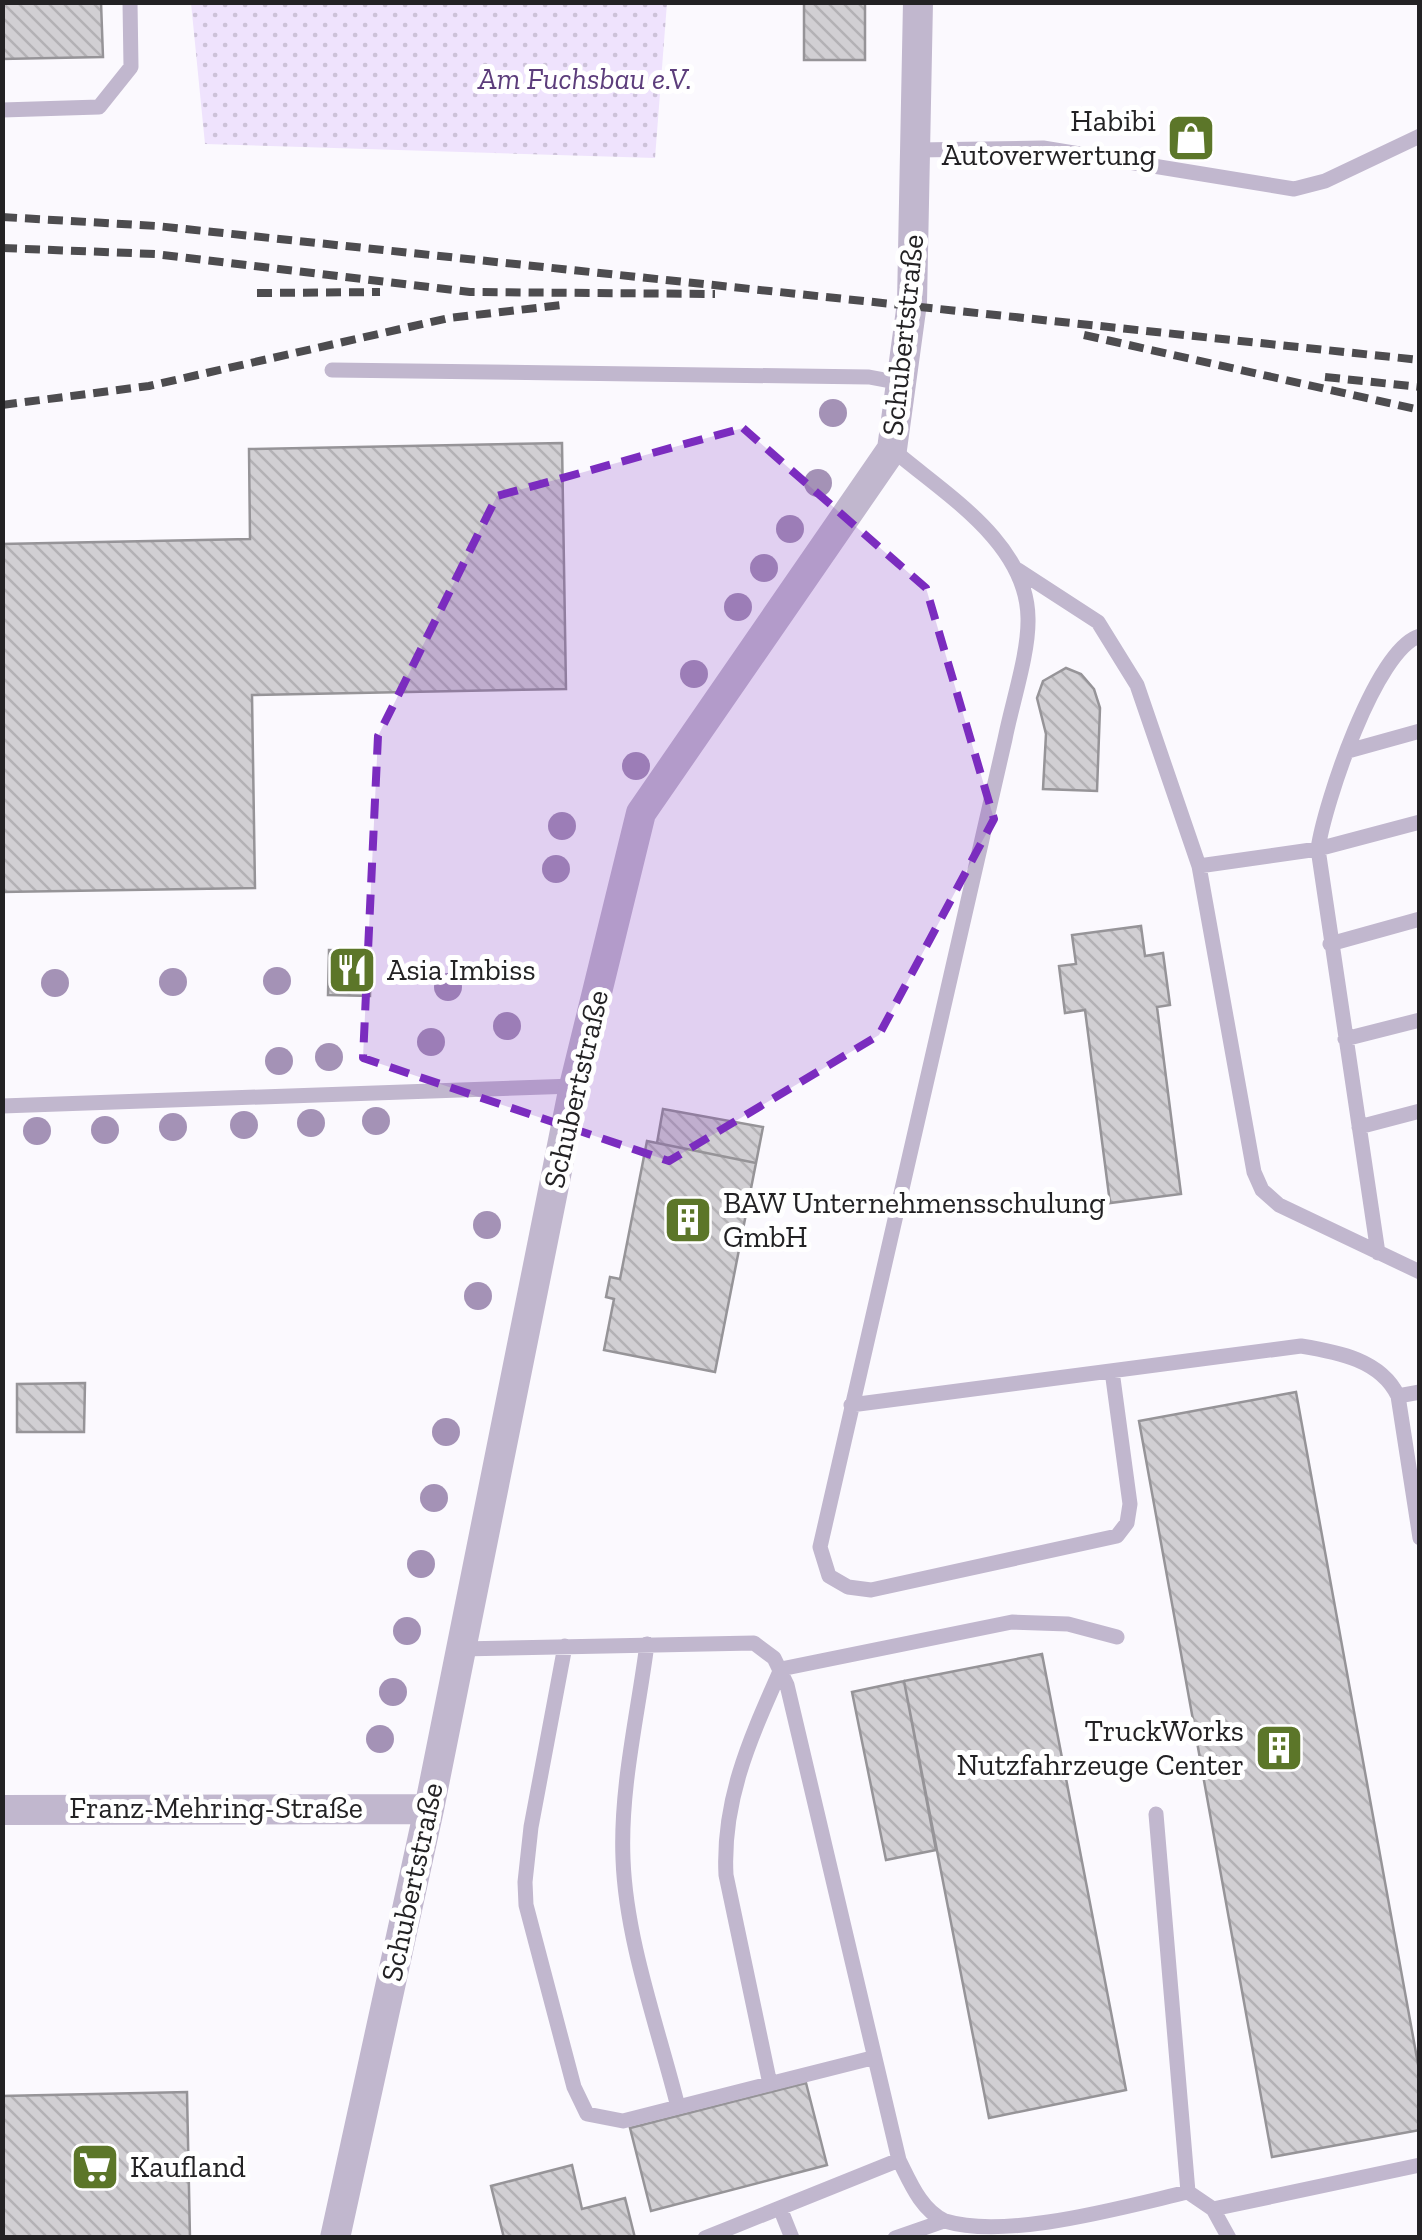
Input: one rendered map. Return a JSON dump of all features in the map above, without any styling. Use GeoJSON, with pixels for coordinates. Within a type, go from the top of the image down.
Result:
{"type":"FeatureCollection","features":[{"type":"Feature","properties":{"kind":"street","name":"Schubertstraße"},"geometry":{"type":"LineString","coordinates":[[334,2238],[429,1809],[574,1086],[641,812],[892,449],[912,303],[918,2]]}},
{"type":"Feature","properties":{"kind":"street","name":"Franz-Mehring-Straße"},"geometry":{"type":"LineString","coordinates":[[2,1810],[429,1809]]}},
{"type":"Feature","properties":{"kind":"lane"},"geometry":{"type":"LineString","coordinates":[[2,110],[100,106],[130,67],[130,2]]}},
{"type":"Feature","properties":{"kind":"lane"},"geometry":{"type":"LineString","coordinates":[[917,150],[1042,148],[1294,189],[1324,182],[1420,136]]}},
{"type":"Feature","properties":{"kind":"lane"},"geometry":{"type":"LineString","coordinates":[[332,370],[870,377],[901,383]]}},
{"type":"Feature","properties":{"kind":"lane"},"geometry":{"type":"LineString","coordinates":[[892,449],[981,524],[1018,570],[1098,622],[1137,685],[1198,866],[1254,1172],[1262,1190],[1280,1205],[1420,1272]]}},
{"type":"Feature","properties":{"kind":"lane"},"geometry":{"type":"LineString","coordinates":[[1018,570],[1028,618],[1005,739],[820,1547],[829,1576],[848,1586],[871,1590],[1117,1536],[1126,1523],[1130,1504],[1112,1370]]}},
{"type":"Feature","properties":{"kind":"lane"},"geometry":{"type":"LineString","coordinates":[[1378,1253],[1318,848],[1323,813],[1348,751],[1400,648],[1420,636]]}},
{"type":"Feature","properties":{"kind":"lane"},"geometry":{"type":"LineString","coordinates":[[1348,751],[1420,732]]}},
{"type":"Feature","properties":{"kind":"lane"},"geometry":{"type":"LineString","coordinates":[[1198,866],[1318,848],[1420,822]]}},
{"type":"Feature","properties":{"kind":"lane"},"geometry":{"type":"LineString","coordinates":[[1330,944],[1420,919]]}},
{"type":"Feature","properties":{"kind":"lane"},"geometry":{"type":"LineString","coordinates":[[1345,1039],[1420,1020]]}},
{"type":"Feature","properties":{"kind":"lane"},"geometry":{"type":"LineString","coordinates":[[2,1106],[574,1086]]}},
{"type":"Feature","properties":{"kind":"lane"},"geometry":{"type":"LineString","coordinates":[[1358,1127],[1420,1110]]}},
{"type":"Feature","properties":{"kind":"lane"},"geometry":{"type":"LineString","coordinates":[[851,1405],[1300,1346],[1376,1367],[1390,1378],[1398,1396],[1420,1538]]}},
{"type":"Feature","properties":{"kind":"lane"},"geometry":{"type":"LineString","coordinates":[[1398,1396],[1420,1392]]}},
{"type":"Feature","properties":{"kind":"lane"},"geometry":{"type":"LineString","coordinates":[[781,1669],[1012,1622],[1068,1624],[1117,1637]]}},
{"type":"Feature","properties":{"kind":"lane"},"geometry":{"type":"LineString","coordinates":[[460,1649],[754,1643],[781,1669],[872,2058],[899,2160],[918,2198],[944,2221],[991,2232],[1056,2223],[1188,2192],[1213,2210],[1229,2238]]}},
{"type":"Feature","properties":{"kind":"lane"},"geometry":{"type":"LineString","coordinates":[[647,1644],[624,1810],[623,1860],[630,1914],[678,2107]]}},
{"type":"Feature","properties":{"kind":"lane"},"geometry":{"type":"LineString","coordinates":[[565,1646],[530,1827],[526,1905],[574,2087],[587,2114],[623,2121],[872,2058]]}},
{"type":"Feature","properties":{"kind":"lane"},"geometry":{"type":"LineString","coordinates":[[770,2084],[726,1875],[724,1844],[734,1786],[781,1669]]}},
{"type":"Feature","properties":{"kind":"lane"},"geometry":{"type":"LineString","coordinates":[[1156,1814],[1188,2192]]}},
{"type":"Feature","properties":{"kind":"lane"},"geometry":{"type":"LineString","coordinates":[[705,2238],[899,2160]]}},
{"type":"Feature","properties":{"kind":"lane"},"geometry":{"type":"LineString","coordinates":[[1213,2210],[1420,2165]]}},
{"type":"Feature","properties":{"kind":"lane"},"geometry":{"type":"LineString","coordinates":[[780,2208],[792,2238]]}},
{"type":"Feature","properties":{"kind":"lane"},"geometry":{"type":"LineString","coordinates":[[895,2238],[944,2221]]}},
{"type":"Feature","properties":{"kind":"highlighted area"},"geometry":{"type":"Polygon","coordinates":[[[743,428],[926,588],[994,819],[879,1035],[669,1161],[363,1058],[378,736],[497,496],[743,428]]]}},
{"type":"Feature","properties":{"kind":"green space","name":"Am Fuchsbau e.V."},"geometry":{"type":"Polygon","coordinates":[[[191,3],[667,3],[655,158],[205,144],[191,3]]]}},
{"type":"Feature","properties":{"kind":"building"},"geometry":{"type":"Polygon","coordinates":[[[2,2],[101,2],[103,57],[2,59],[2,2]]]}},
{"type":"Feature","properties":{"kind":"building"},"geometry":{"type":"Polygon","coordinates":[[[804,2],[865,2],[865,60],[804,60],[804,2]]]}},
{"type":"Feature","properties":{"kind":"building"},"geometry":{"type":"Polygon","coordinates":[[[562,443],[566,689],[252,695],[255,888],[2,892],[2,544],[250,539],[249,449],[562,443]]]}},
{"type":"Feature","properties":{"kind":"building"},"geometry":{"type":"Polygon","coordinates":[[[1066,668],[1081,674],[1094,689],[1100,708],[1097,791],[1043,789],[1046,734],[1037,698],[1043,681],[1066,668]]]}},
{"type":"Feature","properties":{"kind":"building"},"geometry":{"type":"Polygon","coordinates":[[[1141,926],[1145,956],[1163,953],[1170,1005],[1157,1007],[1181,1194],[1110,1203],[1085,1010],[1065,1013],[1059,966],[1076,964],[1072,935],[1141,926]]]}},
{"type":"Feature","properties":{"kind":"building"},"geometry":{"type":"Polygon","coordinates":[[[329,950],[371,952],[370,996],[328,995],[329,950]]]}},
{"type":"Feature","properties":{"kind":"building"},"geometry":{"type":"Polygon","coordinates":[[[663,1109],[763,1127],[756,1163],[657,1143],[663,1109]]]}},
{"type":"Feature","properties":{"kind":"building","name":"BAW Unternehmensschulung GmbH"},"geometry":{"type":"Polygon","coordinates":[[[647,1141],[756,1163],[715,1372],[604,1350],[614,1299],[606,1297],[610,1277],[620,1279],[647,1141]]]}},
{"type":"Feature","properties":{"kind":"building"},"geometry":{"type":"Polygon","coordinates":[[[85,1383],[84,1432],[17,1432],[17,1384],[85,1383]]]}},
{"type":"Feature","properties":{"kind":"building","name":"TruckWorks Nutzfahrzeuge Center"},"geometry":{"type":"Polygon","coordinates":[[[1296,1392],[1420,2075],[1420,2130],[1272,2157],[1139,1421],[1296,1392]]]}},
{"type":"Feature","properties":{"kind":"building"},"geometry":{"type":"Polygon","coordinates":[[[1042,1654],[1126,2090],[989,2118],[904,1681],[1042,1654]]]}},
{"type":"Feature","properties":{"kind":"building"},"geometry":{"type":"Polygon","coordinates":[[[904,1681],[936,1850],[886,1860],[852,1692],[904,1681]]]}},
{"type":"Feature","properties":{"kind":"building"},"geometry":{"type":"Polygon","coordinates":[[[806,2083],[827,2165],[651,2211],[630,2128],[806,2083]]]}},
{"type":"Feature","properties":{"kind":"building","name":"Kaufland"},"geometry":{"type":"Polygon","coordinates":[[[187,2092],[190,2238],[2,2238],[2,2096],[187,2092]]]}},
{"type":"Feature","properties":{"kind":"building"},"geometry":{"type":"Polygon","coordinates":[[[572,2165],[582,2209],[625,2198],[635,2238],[504,2238],[491,2186],[572,2165]]]}},
{"type":"Feature","properties":{"kind":"railway"},"geometry":{"type":"LineString","coordinates":[[2,217],[157,226],[1420,360]]}},
{"type":"Feature","properties":{"kind":"railway"},"geometry":{"type":"LineString","coordinates":[[2,248],[155,254],[470,292],[715,294]]}},
{"type":"Feature","properties":{"kind":"railway"},"geometry":{"type":"LineString","coordinates":[[257,293],[380,292]]}},
{"type":"Feature","properties":{"kind":"railway"},"geometry":{"type":"LineString","coordinates":[[2,405],[149,386],[449,318],[562,305]]}},
{"type":"Feature","properties":{"kind":"railway"},"geometry":{"type":"LineString","coordinates":[[1084,335],[1420,410]]}},
{"type":"Feature","properties":{"kind":"railway"},"geometry":{"type":"LineString","coordinates":[[1325,377],[1420,387]]}},
{"type":"Feature","properties":{"kind":"place","name":"Habibi Autoverwertung"},"geometry":{"type":"Point","coordinates":[1191,138]}},
{"type":"Feature","properties":{"kind":"place","name":"Asia Imbiss"},"geometry":{"type":"Point","coordinates":[352,970]}},
{"type":"Feature","properties":{"kind":"place","name":"BAW Unternehmensschulung GmbH"},"geometry":{"type":"Point","coordinates":[688,1220]}},
{"type":"Feature","properties":{"kind":"place","name":"TruckWorks Nutzfahrzeuge Center"},"geometry":{"type":"Point","coordinates":[1279,1748]}},
{"type":"Feature","properties":{"kind":"place","name":"Kaufland"},"geometry":{"type":"Point","coordinates":[95,2167]}}]}
